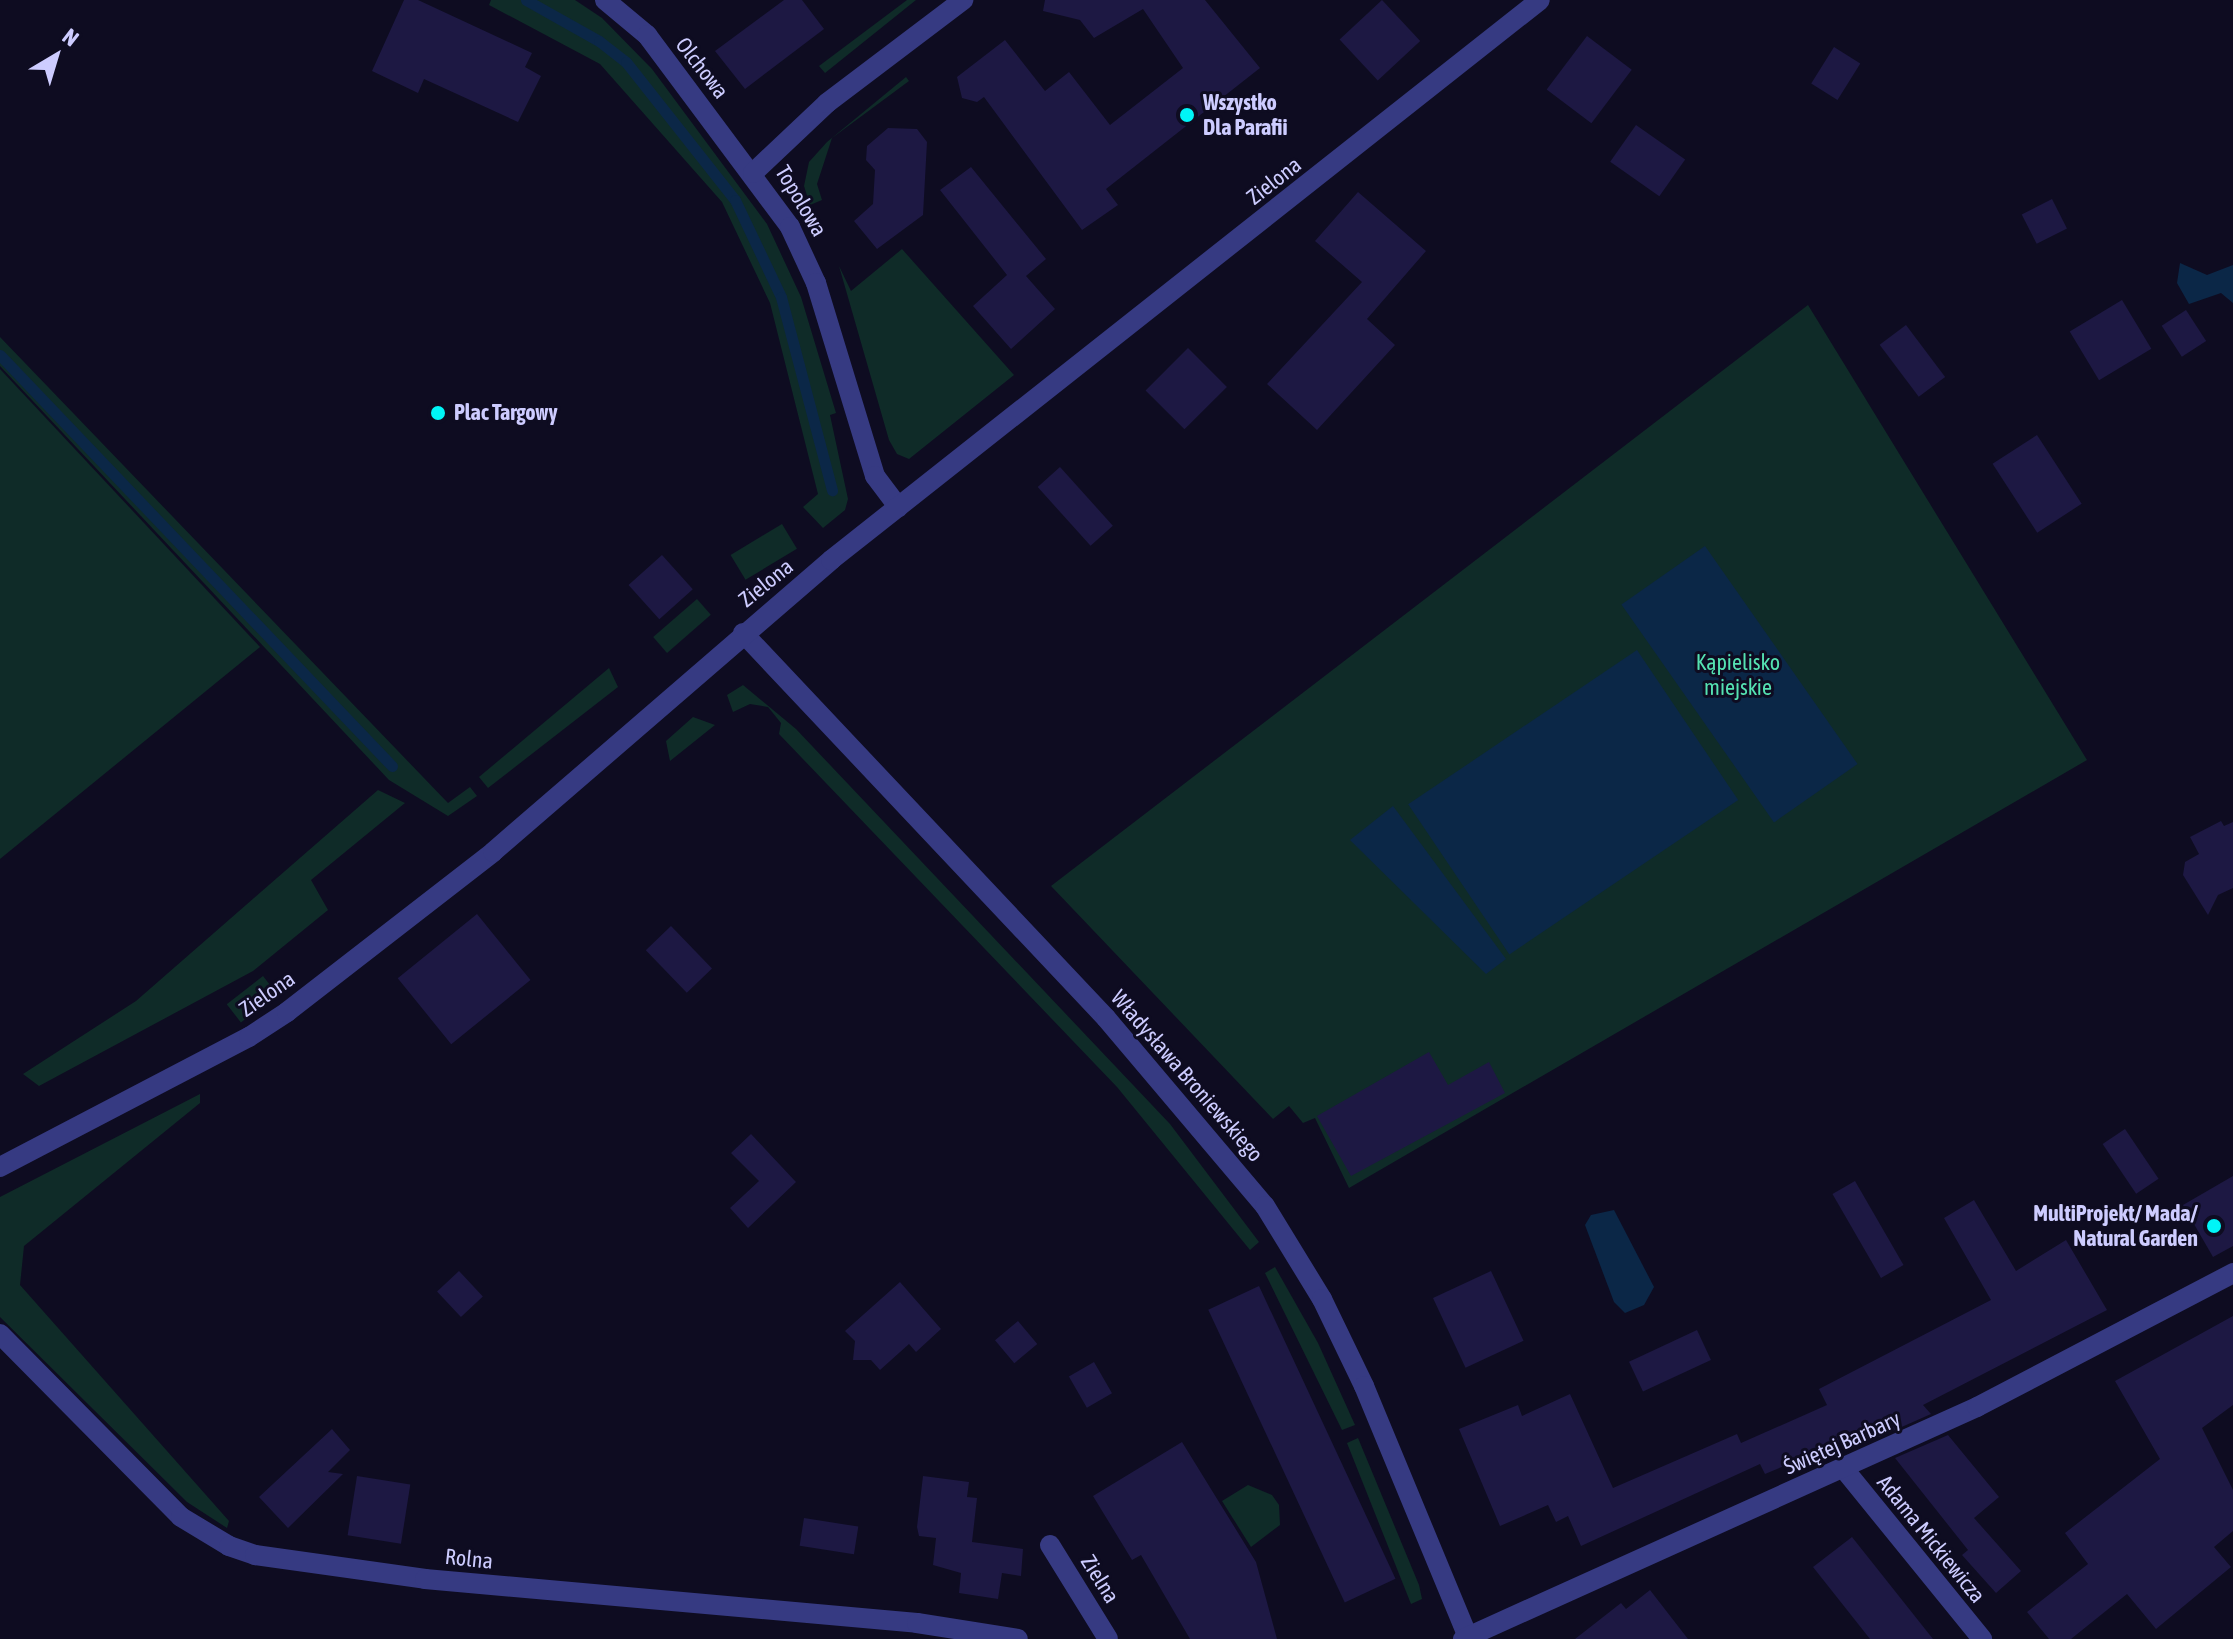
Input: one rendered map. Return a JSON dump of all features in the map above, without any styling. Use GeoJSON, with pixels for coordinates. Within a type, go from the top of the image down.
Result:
{"type":"FeatureCollection","features":[{"type":"Feature","properties":{"kind":"street","name":"Olchowa"},"geometry":{"type":"LineString","coordinates":[[605,0],[647,35],[753,173]]}},
{"type":"Feature","properties":{"kind":"street","name":"Topolowa"},"geometry":{"type":"LineString","coordinates":[[898,507],[875,476],[805,253],[753,173],[827,103],[963,0]]}},
{"type":"Feature","properties":{"kind":"street","name":"Zielona"},"geometry":{"type":"LineString","coordinates":[[0,1167],[249,1037],[287,1012],[505,842],[743,633],[898,507],[1540,0]]}},
{"type":"Feature","properties":{"kind":"street","name":"Władysława Broniewskiego"},"geometry":{"type":"LineString","coordinates":[[743,633],[1106,1018],[1265,1206],[1322,1299],[1364,1386],[1467,1638]]}},
{"type":"Feature","properties":{"kind":"street","name":"Świętej Barbary"},"geometry":{"type":"LineString","coordinates":[[1467,1638],[1977,1407],[2233,1273]]}},
{"type":"Feature","properties":{"kind":"street","name":"Rolna"},"geometry":{"type":"LineString","coordinates":[[0,1334],[181,1517],[229,1546],[255,1555],[425,1579],[917,1623],[1018,1639]]}},
{"type":"Feature","properties":{"kind":"street","name":"Adama Mickiewicza"},"geometry":{"type":"LineString","coordinates":[[1844,1469],[1982,1639]]}},
{"type":"Feature","properties":{"kind":"street","name":"Zielna"},"geometry":{"type":"LineString","coordinates":[[1050,1545],[1108,1639]]}},
{"type":"Feature","properties":{"kind":"green space"},"geometry":{"type":"Polygon","coordinates":[[[491,0],[575,0],[602,18],[652,69],[767,224],[801,297],[836,413],[830,415],[848,499],[845,510],[823,528],[803,507],[818,494],[770,303],[722,202],[600,64],[489,5],[491,0]]]}},
{"type":"Feature","properties":{"kind":"green space"},"geometry":{"type":"Polygon","coordinates":[[[907,0],[916,0],[825,73],[819,66],[907,0]]]}},
{"type":"Feature","properties":{"kind":"green space"},"geometry":{"type":"Polygon","coordinates":[[[906,77],[909,81],[832,138],[817,184],[822,200],[810,205],[804,186],[809,162],[827,142],[906,77]]]}},
{"type":"Feature","properties":{"kind":"green space"},"geometry":{"type":"Polygon","coordinates":[[[902,249],[1014,375],[909,459],[897,454],[889,440],[839,266],[851,291],[902,249]]]}},
{"type":"Feature","properties":{"kind":"green space","name":"Kąpielisko miejskie"},"geometry":{"type":"Polygon","coordinates":[[[1808,305],[2087,760],[1349,1188],[1315,1118],[1303,1123],[1289,1106],[1273,1119],[1051,886],[1808,305]]]}},
{"type":"Feature","properties":{"kind":"green space"},"geometry":{"type":"Polygon","coordinates":[[[0,337],[448,803],[470,787],[477,796],[448,816],[389,780],[0,366],[0,337]]]}},
{"type":"Feature","properties":{"kind":"green space"},"geometry":{"type":"Polygon","coordinates":[[[0,369],[260,647],[0,859],[0,369]]]}},
{"type":"Feature","properties":{"kind":"green space"},"geometry":{"type":"Polygon","coordinates":[[[782,524],[797,549],[746,580],[731,555],[782,524]]]}},
{"type":"Feature","properties":{"kind":"green space"},"geometry":{"type":"Polygon","coordinates":[[[697,599],[711,615],[667,653],[653,637],[697,599]]]}},
{"type":"Feature","properties":{"kind":"green space"},"geometry":{"type":"Polygon","coordinates":[[[609,668],[618,687],[488,788],[479,777],[609,668]]]}},
{"type":"Feature","properties":{"kind":"green space"},"geometry":{"type":"Polygon","coordinates":[[[743,685],[796,729],[1170,1124],[1259,1242],[1250,1250],[1117,1087],[779,734],[781,723],[768,707],[750,704],[733,712],[727,695],[743,685]]]}},
{"type":"Feature","properties":{"kind":"green space"},"geometry":{"type":"Polygon","coordinates":[[[693,717],[715,725],[670,761],[666,741],[693,717]]]}},
{"type":"Feature","properties":{"kind":"green space"},"geometry":{"type":"Polygon","coordinates":[[[378,790],[405,803],[311,880],[328,910],[253,971],[39,1086],[23,1074],[136,1001],[378,790]]]}},
{"type":"Feature","properties":{"kind":"green space"},"geometry":{"type":"Polygon","coordinates":[[[263,976],[277,994],[241,1022],[227,1004],[263,976]]]}},
{"type":"Feature","properties":{"kind":"green space"},"geometry":{"type":"Polygon","coordinates":[[[200,1094],[200,1103],[24,1246],[20,1285],[229,1521],[227,1528],[187,1502],[0,1317],[0,1197],[200,1094]]]}},
{"type":"Feature","properties":{"kind":"green space"},"geometry":{"type":"Polygon","coordinates":[[[1275,1267],[1318,1343],[1355,1425],[1342,1430],[1265,1273],[1275,1267]]]}},
{"type":"Feature","properties":{"kind":"green space"},"geometry":{"type":"Polygon","coordinates":[[[1358,1438],[1419,1585],[1422,1599],[1411,1604],[1347,1443],[1358,1438]]]}},
{"type":"Feature","properties":{"kind":"green space"},"geometry":{"type":"Polygon","coordinates":[[[1248,1485],[1272,1495],[1279,1505],[1280,1525],[1251,1547],[1222,1501],[1248,1485]]]}},
{"type":"Feature","properties":{"kind":"water"},"geometry":{"type":"Polygon","coordinates":[[[2180,263],[2207,275],[2233,265],[2233,303],[2221,293],[2189,304],[2177,283],[2180,263]]]}},
{"type":"Feature","properties":{"kind":"water"},"geometry":{"type":"Polygon","coordinates":[[[1705,546],[1858,764],[1774,822],[1621,605],[1705,546]]]}},
{"type":"Feature","properties":{"kind":"water"},"geometry":{"type":"Polygon","coordinates":[[[1637,650],[1738,800],[1509,954],[1408,804],[1637,650]]]}},
{"type":"Feature","properties":{"kind":"water"},"geometry":{"type":"Polygon","coordinates":[[[1393,806],[1506,959],[1486,974],[1350,840],[1393,806]]]}},
{"type":"Feature","properties":{"kind":"water"},"geometry":{"type":"Polygon","coordinates":[[[1614,1210],[1654,1287],[1644,1305],[1625,1313],[1614,1302],[1585,1225],[1591,1215],[1614,1210]]]}},
{"type":"Feature","properties":{"kind":"building"},"geometry":{"type":"Polygon","coordinates":[[[404,0],[418,0],[532,53],[525,67],[541,76],[518,122],[424,79],[418,93],[372,71],[404,0]]]}},
{"type":"Feature","properties":{"kind":"building"},"geometry":{"type":"Polygon","coordinates":[[[784,0],[802,0],[824,29],[745,89],[715,51],[784,0]]]}},
{"type":"Feature","properties":{"kind":"building"},"geometry":{"type":"Polygon","coordinates":[[[1045,0],[1205,0],[1260,68],[1106,189],[1118,205],[1082,230],[984,97],[977,102],[962,98],[957,77],[1005,40],[1045,91],[1069,72],[1110,125],[1183,68],[1143,9],[1094,38],[1080,20],[1043,11],[1045,0]]]}},
{"type":"Feature","properties":{"kind":"building"},"geometry":{"type":"Polygon","coordinates":[[[1382,0],[1420,41],[1378,81],[1340,40],[1382,0]]]}},
{"type":"Feature","properties":{"kind":"building"},"geometry":{"type":"Polygon","coordinates":[[[1587,36],[1632,70],[1591,123],[1547,90],[1587,36]]]}},
{"type":"Feature","properties":{"kind":"building"},"geometry":{"type":"Polygon","coordinates":[[[1834,47],[1860,63],[1838,100],[1811,83],[1834,47]]]}},
{"type":"Feature","properties":{"kind":"building"},"geometry":{"type":"Polygon","coordinates":[[[1636,125],[1685,159],[1659,196],[1610,162],[1636,125]]]}},
{"type":"Feature","properties":{"kind":"building"},"geometry":{"type":"Polygon","coordinates":[[[888,128],[917,129],[927,142],[923,215],[877,249],[854,221],[873,204],[875,170],[866,160],[867,146],[888,128]]]}},
{"type":"Feature","properties":{"kind":"building"},"geometry":{"type":"Polygon","coordinates":[[[971,167],[1046,259],[1026,276],[1055,309],[1011,349],[973,306],[1007,275],[940,190],[971,167]]]}},
{"type":"Feature","properties":{"kind":"building"},"geometry":{"type":"Polygon","coordinates":[[[1358,192],[1426,251],[1367,319],[1395,345],[1317,430],[1267,384],[1362,282],[1315,241],[1358,192]]]}},
{"type":"Feature","properties":{"kind":"building"},"geometry":{"type":"Polygon","coordinates":[[[2052,199],[2067,228],[2037,244],[2022,214],[2052,199]]]}},
{"type":"Feature","properties":{"kind":"building"},"geometry":{"type":"Polygon","coordinates":[[[2122,300],[2151,349],[2099,380],[2070,331],[2122,300]]]}},
{"type":"Feature","properties":{"kind":"building"},"geometry":{"type":"Polygon","coordinates":[[[2186,310],[2206,341],[2182,357],[2162,326],[2186,310]]]}},
{"type":"Feature","properties":{"kind":"building"},"geometry":{"type":"Polygon","coordinates":[[[1906,325],[1945,377],[1919,397],[1880,345],[1906,325]]]}},
{"type":"Feature","properties":{"kind":"building"},"geometry":{"type":"Polygon","coordinates":[[[1188,348],[1227,387],[1184,429],[1146,390],[1188,348]]]}},
{"type":"Feature","properties":{"kind":"building"},"geometry":{"type":"Polygon","coordinates":[[[2037,435],[2082,504],[2037,533],[1993,464],[2037,435]]]}},
{"type":"Feature","properties":{"kind":"building"},"geometry":{"type":"Polygon","coordinates":[[[1060,467],[1113,526],[1091,546],[1038,487],[1060,467]]]}},
{"type":"Feature","properties":{"kind":"building"},"geometry":{"type":"Polygon","coordinates":[[[662,555],[693,589],[659,619],[629,585],[662,555]]]}},
{"type":"Feature","properties":{"kind":"building"},"geometry":{"type":"Polygon","coordinates":[[[2221,821],[2224,826],[2233,822],[2233,888],[2218,895],[2208,915],[2183,875],[2185,862],[2199,854],[2190,837],[2221,821]]]}},
{"type":"Feature","properties":{"kind":"building"},"geometry":{"type":"Polygon","coordinates":[[[477,914],[530,980],[451,1044],[398,978],[477,914]]]}},
{"type":"Feature","properties":{"kind":"building"},"geometry":{"type":"Polygon","coordinates":[[[671,926],[712,968],[687,993],[646,950],[671,926]]]}},
{"type":"Feature","properties":{"kind":"building"},"geometry":{"type":"Polygon","coordinates":[[[1429,1052],[1448,1085],[1489,1062],[1505,1093],[1351,1176],[1317,1116],[1429,1052]]]}},
{"type":"Feature","properties":{"kind":"building"},"geometry":{"type":"Polygon","coordinates":[[[2125,1129],[2159,1179],[2136,1194],[2103,1144],[2125,1129]]]}},
{"type":"Feature","properties":{"kind":"building"},"geometry":{"type":"Polygon","coordinates":[[[751,1134],[796,1182],[748,1228],[730,1208],[759,1181],[731,1153],[751,1134]]]}},
{"type":"Feature","properties":{"kind":"building","name":"MultiProjekt/ Mada/ Natural Garden"},"geometry":{"type":"Polygon","coordinates":[[[2233,1176],[2233,1246],[2213,1257],[2183,1205],[2233,1176]]]}},
{"type":"Feature","properties":{"kind":"building"},"geometry":{"type":"Polygon","coordinates":[[[1855,1181],[1904,1265],[1881,1278],[1832,1194],[1855,1181]]]}},
{"type":"Feature","properties":{"kind":"building"},"geometry":{"type":"Polygon","coordinates":[[[1974,1200],[2016,1271],[2066,1240],[2107,1310],[1923,1405],[1931,1414],[1879,1437],[1872,1429],[1765,1474],[1760,1464],[1581,1546],[1568,1516],[1556,1522],[1548,1505],[1500,1526],[1459,1429],[1518,1405],[1522,1416],[1570,1394],[1613,1488],[1737,1434],[1741,1443],[1827,1405],[1819,1389],[1991,1300],[1944,1218],[1974,1200]]]}},
{"type":"Feature","properties":{"kind":"building"},"geometry":{"type":"Polygon","coordinates":[[[459,1271],[483,1297],[461,1317],[437,1291],[459,1271]]]}},
{"type":"Feature","properties":{"kind":"building"},"geometry":{"type":"Polygon","coordinates":[[[1491,1271],[1524,1341],[1466,1368],[1433,1298],[1491,1271]]]}},
{"type":"Feature","properties":{"kind":"building"},"geometry":{"type":"Polygon","coordinates":[[[900,1282],[941,1329],[916,1352],[909,1344],[880,1370],[871,1360],[853,1360],[855,1341],[845,1331],[900,1282]]]}},
{"type":"Feature","properties":{"kind":"building"},"geometry":{"type":"Polygon","coordinates":[[[1259,1286],[1396,1579],[1345,1602],[1208,1310],[1259,1286]]]}},
{"type":"Feature","properties":{"kind":"building"},"geometry":{"type":"Polygon","coordinates":[[[2233,1316],[2233,1405],[2202,1428],[2233,1490],[2233,1531],[2214,1547],[2231,1567],[2156,1629],[2127,1594],[2071,1639],[2049,1639],[2027,1612],[2088,1564],[2065,1533],[2160,1459],[2115,1381],[2233,1316]]]}},
{"type":"Feature","properties":{"kind":"building"},"geometry":{"type":"Polygon","coordinates":[[[1018,1321],[1037,1344],[1014,1363],[995,1340],[1018,1321]]]}},
{"type":"Feature","properties":{"kind":"building"},"geometry":{"type":"Polygon","coordinates":[[[1697,1330],[1711,1360],[1643,1392],[1629,1362],[1697,1330]]]}},
{"type":"Feature","properties":{"kind":"building"},"geometry":{"type":"Polygon","coordinates":[[[1094,1362],[1112,1393],[1087,1408],[1069,1376],[1094,1362]]]}},
{"type":"Feature","properties":{"kind":"building"},"geometry":{"type":"Polygon","coordinates":[[[332,1429],[350,1450],[328,1472],[343,1474],[288,1528],[259,1497],[332,1429]]]}},
{"type":"Feature","properties":{"kind":"building"},"geometry":{"type":"Polygon","coordinates":[[[1948,1435],[1999,1497],[1974,1518],[2021,1571],[1996,1593],[1962,1555],[1968,1550],[1895,1458],[1948,1435]]]}},
{"type":"Feature","properties":{"kind":"building"},"geometry":{"type":"Polygon","coordinates":[[[1182,1442],[1256,1562],[1277,1639],[1190,1639],[1141,1555],[1132,1560],[1093,1496],[1182,1442]]]}},
{"type":"Feature","properties":{"kind":"building"},"geometry":{"type":"Polygon","coordinates":[[[357,1476],[410,1484],[401,1544],[348,1535],[357,1476]]]}},
{"type":"Feature","properties":{"kind":"building"},"geometry":{"type":"Polygon","coordinates":[[[923,1476],[969,1482],[967,1497],[977,1498],[972,1542],[1023,1549],[1021,1576],[1002,1573],[998,1599],[959,1593],[961,1573],[933,1565],[936,1538],[919,1536],[917,1527],[923,1476]]]}},
{"type":"Feature","properties":{"kind":"building"},"geometry":{"type":"Polygon","coordinates":[[[804,1518],[858,1527],[854,1554],[800,1546],[804,1518]]]}},
{"type":"Feature","properties":{"kind":"building"},"geometry":{"type":"Polygon","coordinates":[[[1852,1537],[1933,1639],[1870,1639],[1813,1567],[1852,1537]]]}},
{"type":"Feature","properties":{"kind":"building"},"geometry":{"type":"Polygon","coordinates":[[[1650,1590],[1688,1639],[1575,1639],[1621,1603],[1626,1609],[1650,1590]]]}},
{"type":"Feature","properties":{"kind":"waterway"},"geometry":{"type":"LineString","coordinates":[[526,0],[599,41],[626,62],[735,200],[781,297],[832,490]]}},
{"type":"Feature","properties":{"kind":"waterway"},"geometry":{"type":"LineString","coordinates":[[0,355],[392,766]]}},
{"type":"Feature","properties":{"kind":"place","name":"Wszystko Dla Parafii"},"geometry":{"type":"Point","coordinates":[1187,115]}},
{"type":"Feature","properties":{"kind":"place","name":"Plac Targowy"},"geometry":{"type":"Point","coordinates":[438,413]}},
{"type":"Feature","properties":{"kind":"place","name":"MultiProjekt/ Mada/ Natural Garden"},"geometry":{"type":"Point","coordinates":[2214,1226]}}]}
